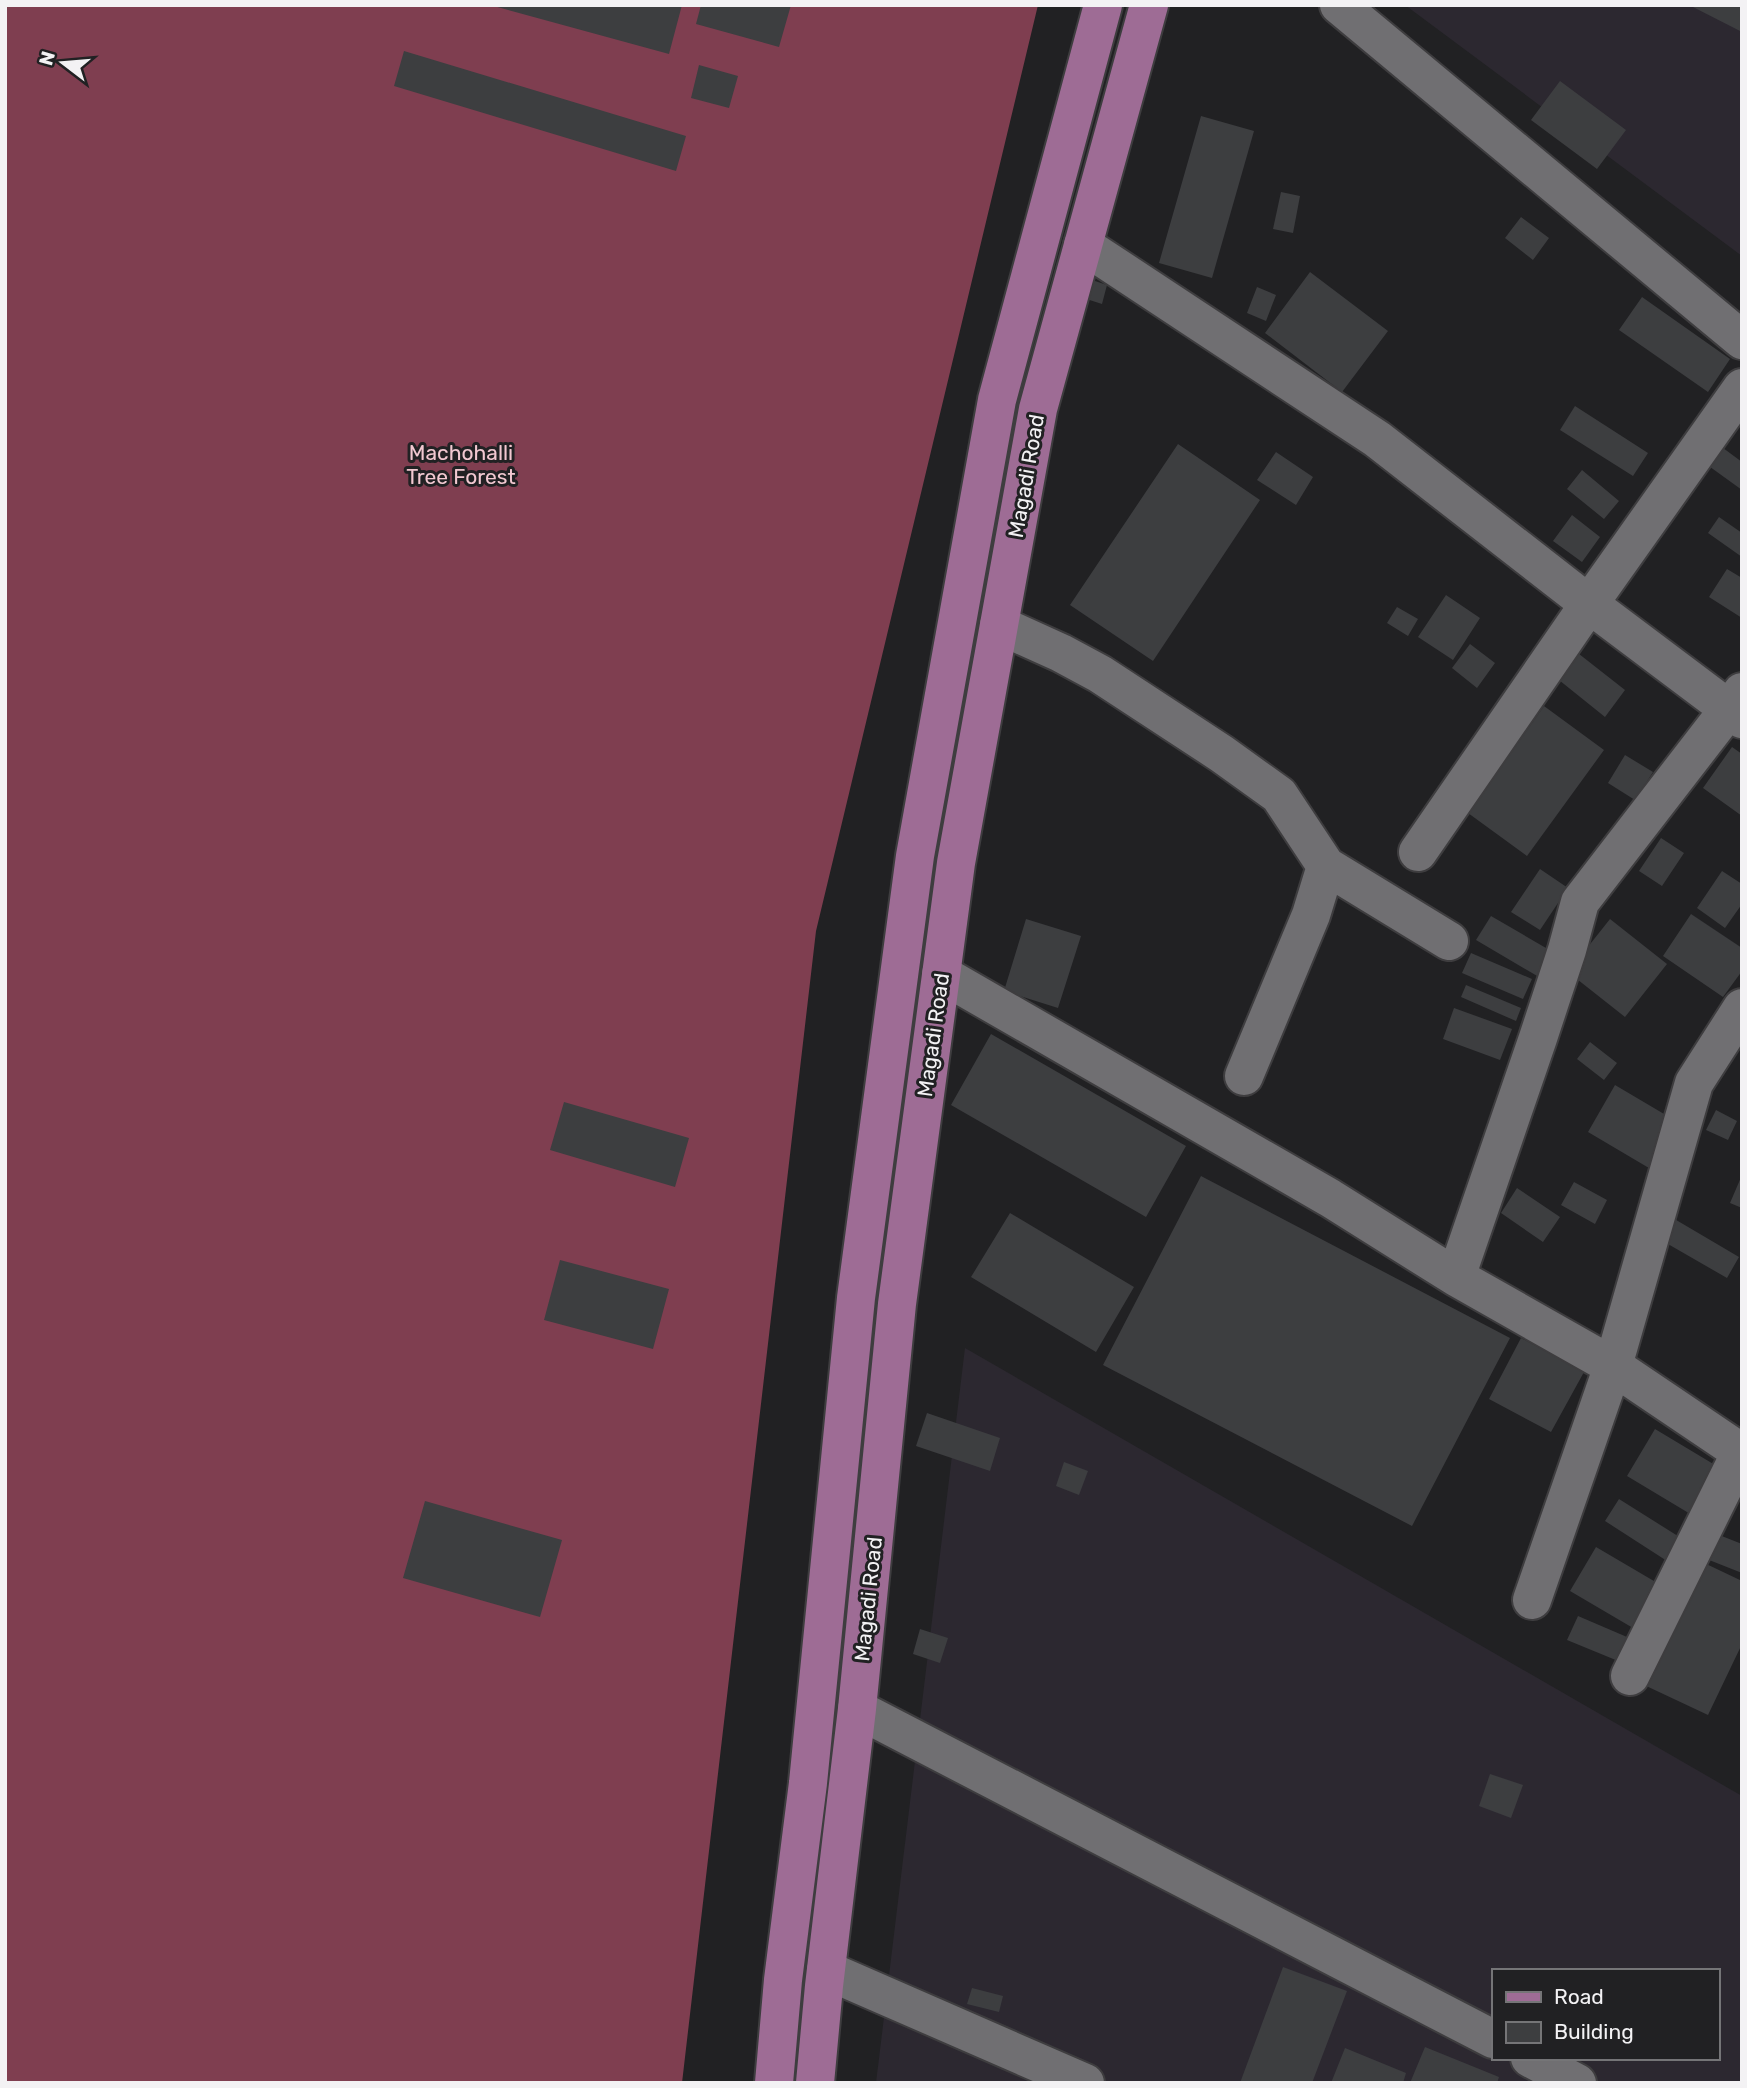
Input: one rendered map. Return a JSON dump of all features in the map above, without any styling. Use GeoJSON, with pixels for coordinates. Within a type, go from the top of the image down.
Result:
{"type":"FeatureCollection","features":[{"type":"Feature","properties":{"kind":"main road","name":"Magadi Road"},"geometry":{"type":"LineString","coordinates":[[774,2083],[783,1980],[808,1783],[856,1298],[915,856],[997,400],[1103,5]]}},
{"type":"Feature","properties":{"kind":"main road","name":"Magadi Road"},"geometry":{"type":"LineString","coordinates":[[815,2083],[857,1709],[897,1304],[956,863],[1038,409],[1149,5]]}},
{"type":"Feature","properties":{"kind":"street"},"geometry":{"type":"LineString","coordinates":[[1339,5],[1742,340]]}},
{"type":"Feature","properties":{"kind":"street"},"geometry":{"type":"LineString","coordinates":[[1083,245],[1377,439],[1589,604],[1738,707],[1580,902],[1538,1038],[1456,1276]]}},
{"type":"Feature","properties":{"kind":"street"},"geometry":{"type":"LineString","coordinates":[[1418,852],[1742,388]]}},
{"type":"Feature","properties":{"kind":"street"},"geometry":{"type":"LineString","coordinates":[[999,625],[1100,674],[1279,794],[1326,866],[1449,941]]}},
{"type":"Feature","properties":{"kind":"street"},"geometry":{"type":"LineString","coordinates":[[1244,1076],[1311,915],[1326,866]]}},
{"type":"Feature","properties":{"kind":"street"},"geometry":{"type":"LineString","coordinates":[[941,974],[1330,1198],[1456,1276],[1612,1366],[1741,1452],[1630,1676]]}},
{"type":"Feature","properties":{"kind":"street"},"geometry":{"type":"LineString","coordinates":[[1532,1600],[1612,1366],[1694,1083],[1742,1008]]}},
{"type":"Feature","properties":{"kind":"street"},"geometry":{"type":"LineString","coordinates":[[857,1709],[1492,2038]]}},
{"type":"Feature","properties":{"kind":"street"},"geometry":{"type":"LineString","coordinates":[[826,1970],[1085,2083]]}},
{"type":"Feature","properties":{"kind":"street"},"geometry":{"type":"LineString","coordinates":[[1534,2060],[1577,2083]]}},
{"type":"Feature","properties":{"kind":"shaded area"},"geometry":{"type":"Polygon","coordinates":[[[1405,5],[1742,5],[1742,256],[1405,5]]]}},
{"type":"Feature","properties":{"kind":"shaded area"},"geometry":{"type":"Polygon","coordinates":[[[965,1348],[1742,1796],[1742,2083],[876,2083],[965,1348]]]}},
{"type":"Feature","properties":{"kind":"green space","name":"Machohalli Tree Forest"},"geometry":{"type":"Polygon","coordinates":[[[5,5],[1038,5],[816,931],[682,2083],[5,2083],[5,5]]]}},
{"type":"Feature","properties":{"kind":"building"},"geometry":{"type":"Polygon","coordinates":[[[490,5],[682,5],[669,54],[490,5]]]}},
{"type":"Feature","properties":{"kind":"building"},"geometry":{"type":"Polygon","coordinates":[[[701,5],[791,5],[779,47],[696,24],[701,5]]]}},
{"type":"Feature","properties":{"kind":"building"},"geometry":{"type":"Polygon","coordinates":[[[1742,5],[1742,32],[1693,7],[1742,5]]]}},
{"type":"Feature","properties":{"kind":"building"},"geometry":{"type":"Polygon","coordinates":[[[404,51],[686,136],[676,171],[394,86],[404,51]]]}},
{"type":"Feature","properties":{"kind":"building"},"geometry":{"type":"Polygon","coordinates":[[[699,65],[738,76],[729,108],[691,98],[699,65]]]}},
{"type":"Feature","properties":{"kind":"building"},"geometry":{"type":"Polygon","coordinates":[[[1560,81],[1626,130],[1597,169],[1531,120],[1560,81]]]}},
{"type":"Feature","properties":{"kind":"building"},"geometry":{"type":"Polygon","coordinates":[[[1201,116],[1254,131],[1212,278],[1159,263],[1201,116]]]}},
{"type":"Feature","properties":{"kind":"building"},"geometry":{"type":"Polygon","coordinates":[[[1281,192],[1300,196],[1293,233],[1273,229],[1281,192]]]}},
{"type":"Feature","properties":{"kind":"building"},"geometry":{"type":"Polygon","coordinates":[[[1521,217],[1549,238],[1533,260],[1505,238],[1521,217]]]}},
{"type":"Feature","properties":{"kind":"building"},"geometry":{"type":"Polygon","coordinates":[[[1310,272],[1388,331],[1342,392],[1265,333],[1310,272]]]}},
{"type":"Feature","properties":{"kind":"building"},"geometry":{"type":"Polygon","coordinates":[[[1080,276],[1107,285],[1102,304],[1074,295],[1080,276]]]}},
{"type":"Feature","properties":{"kind":"building"},"geometry":{"type":"Polygon","coordinates":[[[1257,287],[1276,295],[1266,321],[1247,313],[1257,287]]]}},
{"type":"Feature","properties":{"kind":"building"},"geometry":{"type":"Polygon","coordinates":[[[1642,297],[1730,359],[1708,392],[1619,330],[1642,297]]]}},
{"type":"Feature","properties":{"kind":"building"},"geometry":{"type":"Polygon","coordinates":[[[1575,406],[1648,453],[1633,476],[1560,430],[1575,406]]]}},
{"type":"Feature","properties":{"kind":"building"},"geometry":{"type":"Polygon","coordinates":[[[1178,444],[1260,500],[1153,661],[1070,605],[1178,444]]]}},
{"type":"Feature","properties":{"kind":"building"},"geometry":{"type":"Polygon","coordinates":[[[1719,445],[1742,462],[1742,490],[1706,464],[1719,445]]]}},
{"type":"Feature","properties":{"kind":"building"},"geometry":{"type":"Polygon","coordinates":[[[1276,452],[1313,477],[1296,505],[1257,480],[1276,452]]]}},
{"type":"Feature","properties":{"kind":"building"},"geometry":{"type":"Polygon","coordinates":[[[1582,470],[1619,501],[1604,519],[1567,489],[1582,470]]]}},
{"type":"Feature","properties":{"kind":"building"},"geometry":{"type":"Polygon","coordinates":[[[1572,515],[1600,537],[1582,562],[1553,541],[1572,515]]]}},
{"type":"Feature","properties":{"kind":"building"},"geometry":{"type":"Polygon","coordinates":[[[1719,517],[1742,533],[1742,557],[1708,533],[1719,517]]]}},
{"type":"Feature","properties":{"kind":"building"},"geometry":{"type":"Polygon","coordinates":[[[1727,569],[1742,578],[1742,618],[1709,597],[1727,569]]]}},
{"type":"Feature","properties":{"kind":"building"},"geometry":{"type":"Polygon","coordinates":[[[1446,595],[1480,618],[1453,660],[1418,637],[1446,595]]]}},
{"type":"Feature","properties":{"kind":"building"},"geometry":{"type":"Polygon","coordinates":[[[1397,607],[1418,619],[1408,636],[1387,623],[1397,607]]]}},
{"type":"Feature","properties":{"kind":"building"},"geometry":{"type":"Polygon","coordinates":[[[1470,644],[1495,663],[1477,688],[1452,668],[1470,644]]]}},
{"type":"Feature","properties":{"kind":"building"},"geometry":{"type":"Polygon","coordinates":[[[1574,650],[1625,690],[1605,717],[1554,676],[1574,650]]]}},
{"type":"Feature","properties":{"kind":"building"},"geometry":{"type":"Polygon","coordinates":[[[1544,706],[1604,750],[1527,856],[1468,813],[1544,706]]]}},
{"type":"Feature","properties":{"kind":"building"},"geometry":{"type":"Polygon","coordinates":[[[1732,747],[1742,754],[1742,816],[1703,788],[1732,747]]]}},
{"type":"Feature","properties":{"kind":"building"},"geometry":{"type":"Polygon","coordinates":[[[1625,755],[1653,772],[1635,800],[1608,783],[1625,755]]]}},
{"type":"Feature","properties":{"kind":"building"},"geometry":{"type":"Polygon","coordinates":[[[1661,838],[1684,853],[1662,886],[1639,871],[1661,838]]]}},
{"type":"Feature","properties":{"kind":"building"},"geometry":{"type":"Polygon","coordinates":[[[1540,869],[1568,888],[1540,930],[1511,912],[1540,869]]]}},
{"type":"Feature","properties":{"kind":"building"},"geometry":{"type":"Polygon","coordinates":[[[1722,871],[1742,884],[1742,904],[1725,928],[1697,908],[1722,871]]]}},
{"type":"Feature","properties":{"kind":"building"},"geometry":{"type":"Polygon","coordinates":[[[1691,914],[1742,948],[1742,971],[1723,997],[1663,956],[1691,914]]]}},
{"type":"Feature","properties":{"kind":"building"},"geometry":{"type":"Polygon","coordinates":[[[1491,916],[1558,955],[1544,980],[1476,940],[1491,916]]]}},
{"type":"Feature","properties":{"kind":"building"},"geometry":{"type":"Polygon","coordinates":[[[1026,919],[1081,936],[1058,1008],[1004,991],[1026,919]]]}},
{"type":"Feature","properties":{"kind":"building"},"geometry":{"type":"Polygon","coordinates":[[[1610,919],[1667,964],[1625,1017],[1568,972],[1610,919]]]}},
{"type":"Feature","properties":{"kind":"building"},"geometry":{"type":"Polygon","coordinates":[[[1471,953],[1532,979],[1523,999],[1462,973],[1471,953]]]}},
{"type":"Feature","properties":{"kind":"building"},"geometry":{"type":"Polygon","coordinates":[[[1466,985],[1521,1008],[1516,1021],[1461,997],[1466,985]]]}},
{"type":"Feature","properties":{"kind":"building"},"geometry":{"type":"Polygon","coordinates":[[[1454,1008],[1512,1029],[1500,1060],[1443,1039],[1454,1008]]]}},
{"type":"Feature","properties":{"kind":"building"},"geometry":{"type":"Polygon","coordinates":[[[991,1034],[1186,1146],[1146,1217],[951,1105],[991,1034]]]}},
{"type":"Feature","properties":{"kind":"building"},"geometry":{"type":"Polygon","coordinates":[[[1590,1042],[1617,1063],[1604,1080],[1577,1059],[1590,1042]]]}},
{"type":"Feature","properties":{"kind":"building"},"geometry":{"type":"Polygon","coordinates":[[[1615,1085],[1681,1124],[1654,1171],[1588,1132],[1615,1085]]]}},
{"type":"Feature","properties":{"kind":"building"},"geometry":{"type":"Polygon","coordinates":[[[564,1102],[689,1138],[675,1187],[550,1150],[564,1102]]]}},
{"type":"Feature","properties":{"kind":"building"},"geometry":{"type":"Polygon","coordinates":[[[1716,1110],[1737,1121],[1728,1140],[1706,1130],[1716,1110]]]}},
{"type":"Feature","properties":{"kind":"building"},"geometry":{"type":"Polygon","coordinates":[[[1742,1175],[1742,1208],[1730,1203],[1742,1175]]]}},
{"type":"Feature","properties":{"kind":"building"},"geometry":{"type":"Polygon","coordinates":[[[1201,1176],[1510,1338],[1412,1526],[1103,1365],[1201,1176]]]}},
{"type":"Feature","properties":{"kind":"building"},"geometry":{"type":"Polygon","coordinates":[[[1574,1182],[1607,1200],[1595,1224],[1561,1205],[1574,1182]]]}},
{"type":"Feature","properties":{"kind":"building"},"geometry":{"type":"Polygon","coordinates":[[[1517,1188],[1560,1217],[1543,1242],[1501,1213],[1517,1188]]]}},
{"type":"Feature","properties":{"kind":"building"},"geometry":{"type":"Polygon","coordinates":[[[1010,1213],[1134,1287],[1096,1352],[971,1277],[1010,1213]]]}},
{"type":"Feature","properties":{"kind":"building"},"geometry":{"type":"Polygon","coordinates":[[[1666,1214],[1739,1257],[1727,1278],[1654,1236],[1666,1214]]]}},
{"type":"Feature","properties":{"kind":"building"},"geometry":{"type":"Polygon","coordinates":[[[560,1260],[669,1289],[653,1349],[544,1320],[560,1260]]]}},
{"type":"Feature","properties":{"kind":"building"},"geometry":{"type":"Polygon","coordinates":[[[1521,1338],[1584,1372],[1551,1432],[1489,1399],[1521,1338]]]}},
{"type":"Feature","properties":{"kind":"building"},"geometry":{"type":"Polygon","coordinates":[[[927,1413],[1000,1438],[990,1471],[916,1446],[927,1413]]]}},
{"type":"Feature","properties":{"kind":"building"},"geometry":{"type":"Polygon","coordinates":[[[1655,1429],[1720,1468],[1692,1515],[1627,1476],[1655,1429]]]}},
{"type":"Feature","properties":{"kind":"building"},"geometry":{"type":"Polygon","coordinates":[[[1064,1462],[1088,1471],[1079,1495],[1056,1486],[1064,1462]]]}},
{"type":"Feature","properties":{"kind":"building"},"geometry":{"type":"Polygon","coordinates":[[[1619,1499],[1681,1538],[1667,1561],[1605,1521],[1619,1499]]]}},
{"type":"Feature","properties":{"kind":"building"},"geometry":{"type":"Polygon","coordinates":[[[425,1501],[562,1540],[540,1617],[403,1578],[425,1501]]]}},
{"type":"Feature","properties":{"kind":"building"},"geometry":{"type":"Polygon","coordinates":[[[1709,1531],[1742,1544],[1742,1573],[1699,1556],[1709,1531]]]}},
{"type":"Feature","properties":{"kind":"building"},"geometry":{"type":"Polygon","coordinates":[[[1596,1547],[1659,1584],[1633,1628],[1570,1591],[1596,1547]]]}},
{"type":"Feature","properties":{"kind":"building"},"geometry":{"type":"Polygon","coordinates":[[[1700,1561],[1742,1581],[1742,1644],[1708,1715],[1642,1684],[1700,1561]]]}},
{"type":"Feature","properties":{"kind":"building"},"geometry":{"type":"Polygon","coordinates":[[[1578,1616],[1634,1640],[1623,1663],[1567,1640],[1578,1616]]]}},
{"type":"Feature","properties":{"kind":"building"},"geometry":{"type":"Polygon","coordinates":[[[920,1629],[948,1638],[940,1663],[913,1654],[920,1629]]]}},
{"type":"Feature","properties":{"kind":"building"},"geometry":{"type":"Polygon","coordinates":[[[1490,1774],[1523,1785],[1511,1818],[1479,1806],[1490,1774]]]}},
{"type":"Feature","properties":{"kind":"building"},"geometry":{"type":"Polygon","coordinates":[[[1283,1967],[1347,1991],[1312,2083],[1240,2083],[1283,1967]]]}},
{"type":"Feature","properties":{"kind":"building"},"geometry":{"type":"Polygon","coordinates":[[[972,1988],[1003,1996],[999,2012],[967,2004],[972,1988]]]}},
{"type":"Feature","properties":{"kind":"building"},"geometry":{"type":"Polygon","coordinates":[[[1425,2047],[1499,2077],[1497,2083],[1410,2083],[1425,2047]]]}},
{"type":"Feature","properties":{"kind":"building"},"geometry":{"type":"Polygon","coordinates":[[[1345,2048],[1406,2073],[1403,2083],[1331,2083],[1345,2048]]]}}]}
